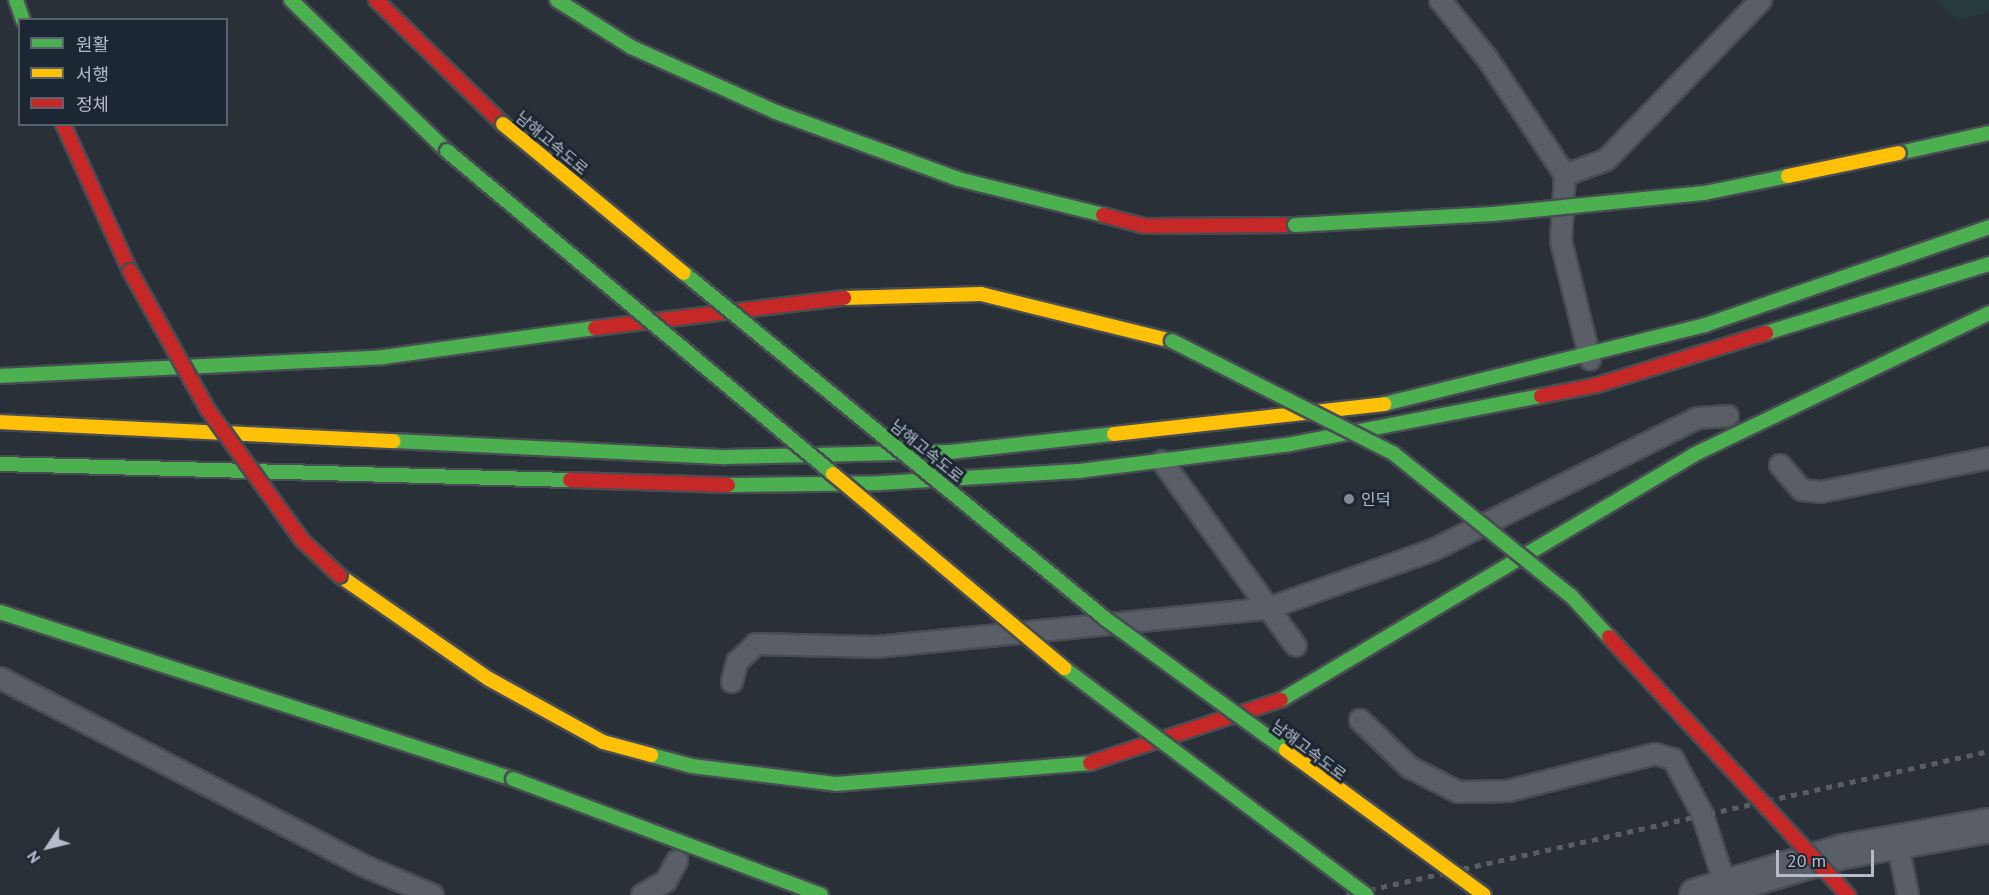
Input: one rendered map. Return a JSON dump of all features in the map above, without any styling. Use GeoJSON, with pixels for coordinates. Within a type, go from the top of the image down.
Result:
{"type":"FeatureCollection","features":[{"type":"Feature","properties":{"kind":"main road"},"geometry":{"type":"LineString","coordinates":[[16,0],[22,18]]}},
{"type":"Feature","properties":{"kind":"main road"},"geometry":{"type":"LineString","coordinates":[[291,0],[447,151],[1061,665],[1366,895]]}},
{"type":"Feature","properties":{"kind":"main road","name":"남해고속도로"},"geometry":{"type":"LineString","coordinates":[[376,0],[503,124],[1107,620],[1484,895]]}},
{"type":"Feature","properties":{"kind":"main road"},"geometry":{"type":"LineString","coordinates":[[557,0],[631,47],[776,112],[958,179],[1145,226],[1295,225],[1493,214],[1704,194],[1989,133]]}},
{"type":"Feature","properties":{"kind":"main road"},"geometry":{"type":"LineString","coordinates":[[64,126],[130,270],[208,410],[302,540],[340,576],[489,679],[568,725],[603,742],[692,766],[836,784],[1074,768],[1294,696],[1694,455],[1989,313]]}},
{"type":"Feature","properties":{"kind":"main road"},"geometry":{"type":"LineString","coordinates":[[0,422],[726,457],[950,452],[1405,402],[1590,359],[1989,227]]}},
{"type":"Feature","properties":{"kind":"main road"},"geometry":{"type":"LineString","coordinates":[[0,464],[737,485],[881,483],[1162,461],[1389,428],[1598,385],[1989,264]]}},
{"type":"Feature","properties":{"kind":"main road"},"geometry":{"type":"LineString","coordinates":[[0,376],[383,357],[798,300],[981,294],[1172,341],[1393,453],[1571,596],[1848,895]]}},
{"type":"Feature","properties":{"kind":"main road"},"geometry":{"type":"LineString","coordinates":[[0,612],[513,779],[821,895]]}},
{"type":"Feature","properties":{"kind":"street"},"geometry":{"type":"LineString","coordinates":[[1711,890],[1897,839],[1989,825]]}},
{"type":"Feature","properties":{"kind":"lane"},"geometry":{"type":"LineString","coordinates":[[1440,0],[1487,57],[1565,175],[1561,241],[1590,359]]}},
{"type":"Feature","properties":{"kind":"lane"},"geometry":{"type":"LineString","coordinates":[[1565,175],[1606,160],[1761,0]]}},
{"type":"Feature","properties":{"kind":"lane"},"geometry":{"type":"LineString","coordinates":[[732,682],[737,662],[756,644],[876,647],[1266,609],[1431,551],[1698,418],[1728,416]]}},
{"type":"Feature","properties":{"kind":"lane"},"geometry":{"type":"LineString","coordinates":[[1780,465],[1802,490],[1821,492],[1989,458]]}},
{"type":"Feature","properties":{"kind":"lane"},"geometry":{"type":"LineString","coordinates":[[1162,461],[1266,609],[1296,646]]}},
{"type":"Feature","properties":{"kind":"lane"},"geometry":{"type":"LineString","coordinates":[[0,678],[362,865],[433,895]]}},
{"type":"Feature","properties":{"kind":"lane"},"geometry":{"type":"LineString","coordinates":[[1360,720],[1409,767],[1458,792],[1508,791],[1655,754],[1673,759],[1702,813],[1711,890]]}},
{"type":"Feature","properties":{"kind":"lane"},"geometry":{"type":"LineString","coordinates":[[1897,839],[1908,895]]}},
{"type":"Feature","properties":{"kind":"lane"},"geometry":{"type":"LineString","coordinates":[[642,895],[666,881],[677,861]]}},
{"type":"Feature","properties":{"kind":"green space"},"geometry":{"type":"Polygon","coordinates":[[[1935,0],[1989,0],[1989,12],[1957,20],[1935,0]]]}},
{"type":"Feature","properties":{"kind":"railway"},"geometry":{"type":"LineString","coordinates":[[1346,895],[1989,751]]}},
{"type":"Feature","properties":{"kind":"traffic: fast"},"geometry":{"type":"LineString","coordinates":[[16,0],[22,18]]}},
{"type":"Feature","properties":{"kind":"traffic: fast"},"geometry":{"type":"LineString","coordinates":[[291,0],[447,151]]}},
{"type":"Feature","properties":{"kind":"traffic: fast"},"geometry":{"type":"LineString","coordinates":[[557,0],[631,47],[776,112],[958,179],[1103,215]]}},
{"type":"Feature","properties":{"kind":"traffic: fast"},"geometry":{"type":"LineString","coordinates":[[1899,153],[1989,133]]}},
{"type":"Feature","properties":{"kind":"traffic: fast"},"geometry":{"type":"LineString","coordinates":[[447,151],[833,474]]}},
{"type":"Feature","properties":{"kind":"traffic: fast"},"geometry":{"type":"LineString","coordinates":[[1295,225],[1493,214],[1704,193],[1788,176]]}},
{"type":"Feature","properties":{"kind":"traffic: fast"},"geometry":{"type":"LineString","coordinates":[[1384,404],[1705,325],[1989,227]]}},
{"type":"Feature","properties":{"kind":"traffic: fast"},"geometry":{"type":"LineString","coordinates":[[1766,333],[1989,264]]}},
{"type":"Feature","properties":{"kind":"traffic: fast"},"geometry":{"type":"LineString","coordinates":[[684,273],[1107,620],[1286,750]]}},
{"type":"Feature","properties":{"kind":"traffic: fast"},"geometry":{"type":"LineString","coordinates":[[1281,700],[1693,455],[1989,313]]}},
{"type":"Feature","properties":{"kind":"traffic: fast"},"geometry":{"type":"LineString","coordinates":[[0,376],[383,357],[595,328]]}},
{"type":"Feature","properties":{"kind":"traffic: fast"},"geometry":{"type":"LineString","coordinates":[[1172,341],[1393,453],[1571,596],[1609,637]]}},
{"type":"Feature","properties":{"kind":"traffic: fast"},"geometry":{"type":"LineString","coordinates":[[728,485],[881,483],[1079,471],[1286,445],[1541,396]]}},
{"type":"Feature","properties":{"kind":"traffic: fast"},"geometry":{"type":"LineString","coordinates":[[394,441],[726,457],[950,452],[1114,434]]}},
{"type":"Feature","properties":{"kind":"traffic: fast"},"geometry":{"type":"LineString","coordinates":[[0,464],[570,480]]}},
{"type":"Feature","properties":{"kind":"traffic: fast"},"geometry":{"type":"LineString","coordinates":[[0,612],[513,779]]}},
{"type":"Feature","properties":{"kind":"traffic: fast"},"geometry":{"type":"LineString","coordinates":[[1064,668],[1366,895]]}},
{"type":"Feature","properties":{"kind":"traffic: fast"},"geometry":{"type":"LineString","coordinates":[[651,755],[692,766],[836,784],[1090,763]]}},
{"type":"Feature","properties":{"kind":"traffic: fast"},"geometry":{"type":"LineString","coordinates":[[513,779],[821,895]]}},
{"type":"Feature","properties":{"kind":"traffic: slow"},"geometry":{"type":"LineString","coordinates":[[503,124],[684,273]]}},
{"type":"Feature","properties":{"kind":"traffic: slow"},"geometry":{"type":"LineString","coordinates":[[1788,176],[1899,153]]}},
{"type":"Feature","properties":{"kind":"traffic: slow"},"geometry":{"type":"LineString","coordinates":[[844,298],[981,294],[1172,341]]}},
{"type":"Feature","properties":{"kind":"traffic: slow"},"geometry":{"type":"LineString","coordinates":[[1114,434],[1384,404]]}},
{"type":"Feature","properties":{"kind":"traffic: slow"},"geometry":{"type":"LineString","coordinates":[[0,422],[394,441]]}},
{"type":"Feature","properties":{"kind":"traffic: slow"},"geometry":{"type":"LineString","coordinates":[[833,474],[1064,668]]}},
{"type":"Feature","properties":{"kind":"traffic: slow"},"geometry":{"type":"LineString","coordinates":[[340,576],[489,679],[603,742],[651,755]]}},
{"type":"Feature","properties":{"kind":"traffic: slow"},"geometry":{"type":"LineString","coordinates":[[1286,750],[1484,895]]}},
{"type":"Feature","properties":{"kind":"traffic: jam"},"geometry":{"type":"LineString","coordinates":[[376,0],[503,124]]}},
{"type":"Feature","properties":{"kind":"traffic: jam"},"geometry":{"type":"LineString","coordinates":[[64,126],[130,271]]}},
{"type":"Feature","properties":{"kind":"traffic: jam"},"geometry":{"type":"LineString","coordinates":[[1103,215],[1145,226],[1295,225]]}},
{"type":"Feature","properties":{"kind":"traffic: jam"},"geometry":{"type":"LineString","coordinates":[[130,271],[208,410],[302,540],[340,576]]}},
{"type":"Feature","properties":{"kind":"traffic: jam"},"geometry":{"type":"LineString","coordinates":[[595,328],[844,298]]}},
{"type":"Feature","properties":{"kind":"traffic: jam"},"geometry":{"type":"LineString","coordinates":[[1541,396],[1597,385],[1766,333]]}},
{"type":"Feature","properties":{"kind":"traffic: jam"},"geometry":{"type":"LineString","coordinates":[[570,480],[728,485]]}},
{"type":"Feature","properties":{"kind":"traffic: jam"},"geometry":{"type":"LineString","coordinates":[[1609,637],[1848,895]]}},
{"type":"Feature","properties":{"kind":"traffic: jam"},"geometry":{"type":"LineString","coordinates":[[1090,763],[1281,700]]}},
{"type":"Feature","properties":{"kind":"place","name":"인덕"},"geometry":{"type":"Point","coordinates":[1349,499]}}]}
